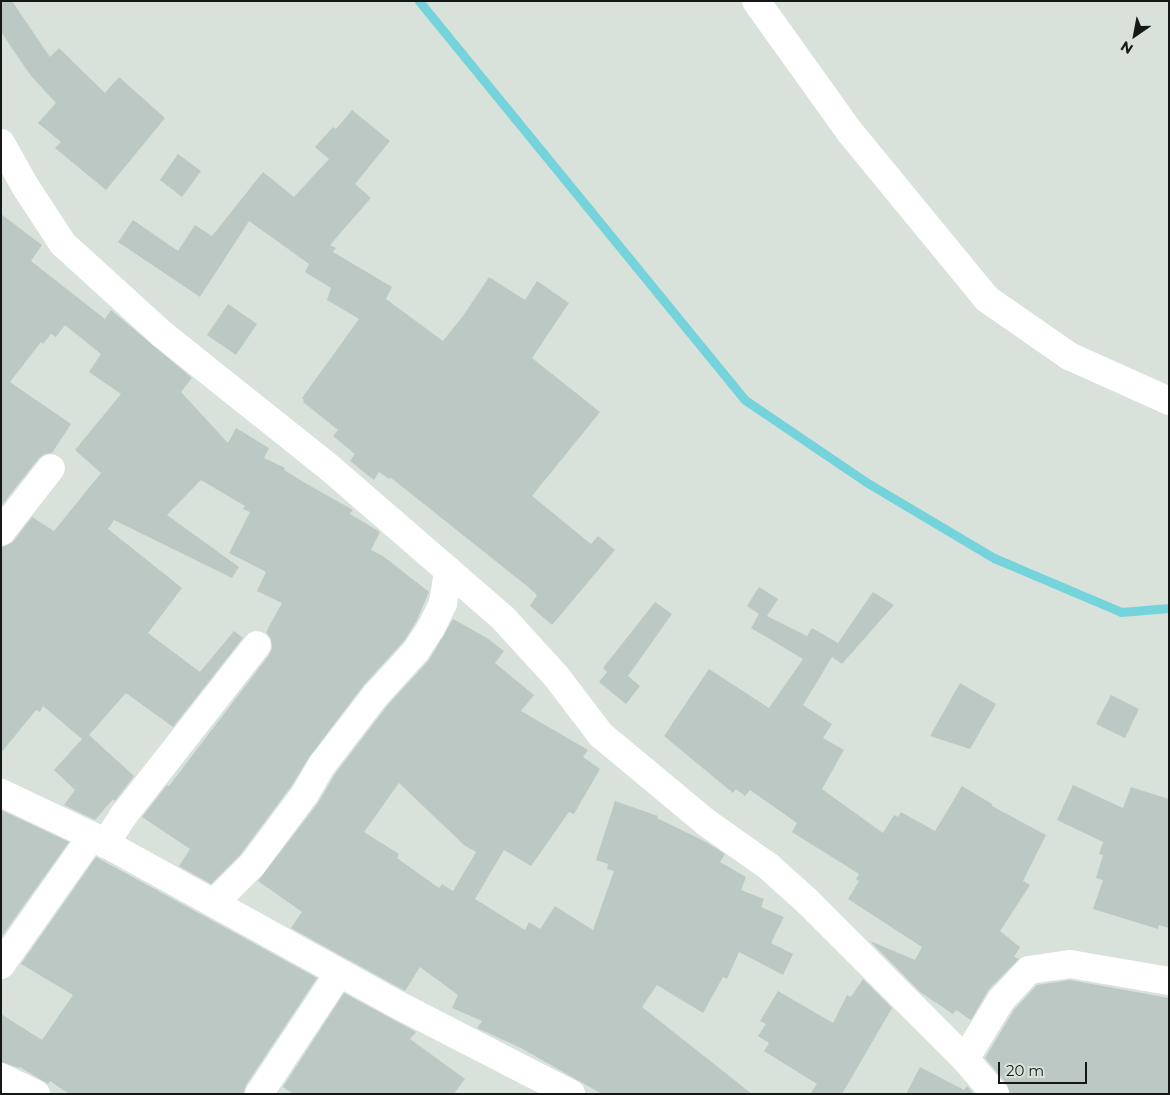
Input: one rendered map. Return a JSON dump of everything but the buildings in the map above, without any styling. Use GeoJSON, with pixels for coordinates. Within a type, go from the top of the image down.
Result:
{"type":"FeatureCollection","features":[{"type":"Feature","properties":{"kind":"street"},"geometry":{"type":"LineString","coordinates":[[756,1],[849,131],[987,299],[1070,356],[1169,401]]}},
{"type":"Feature","properties":{"kind":"street"},"geometry":{"type":"LineString","coordinates":[[1,143],[25,186],[63,244],[162,334],[278,424],[503,618],[556,676],[601,735],[707,823],[768,866],[807,901],[964,1059],[995,1094]]}},
{"type":"Feature","properties":{"kind":"street"},"geometry":{"type":"LineString","coordinates":[[1,532],[51,468]]}},
{"type":"Feature","properties":{"kind":"street"},"geometry":{"type":"LineString","coordinates":[[215,902],[252,865],[306,794],[322,765],[375,696],[416,651],[431,628],[443,603],[448,570]]}},
{"type":"Feature","properties":{"kind":"street"},"geometry":{"type":"LineString","coordinates":[[1,965],[99,840],[123,816],[257,645]]}},
{"type":"Feature","properties":{"kind":"street"},"geometry":{"type":"LineString","coordinates":[[1,793],[99,840],[215,902],[339,973],[571,1094]]}},
{"type":"Feature","properties":{"kind":"street"},"geometry":{"type":"LineString","coordinates":[[964,1059],[1001,1000],[1029,970],[1070,964],[1169,981]]}},
{"type":"Feature","properties":{"kind":"street"},"geometry":{"type":"LineString","coordinates":[[259,1094],[339,973]]}},
{"type":"Feature","properties":{"kind":"street"},"geometry":{"type":"LineString","coordinates":[[1,1077],[36,1094]]}},
{"type":"Feature","properties":{"kind":"waterway"},"geometry":{"type":"LineString","coordinates":[[419,1],[745,400],[866,482],[994,558],[1121,612],[1169,608]]}}]}
